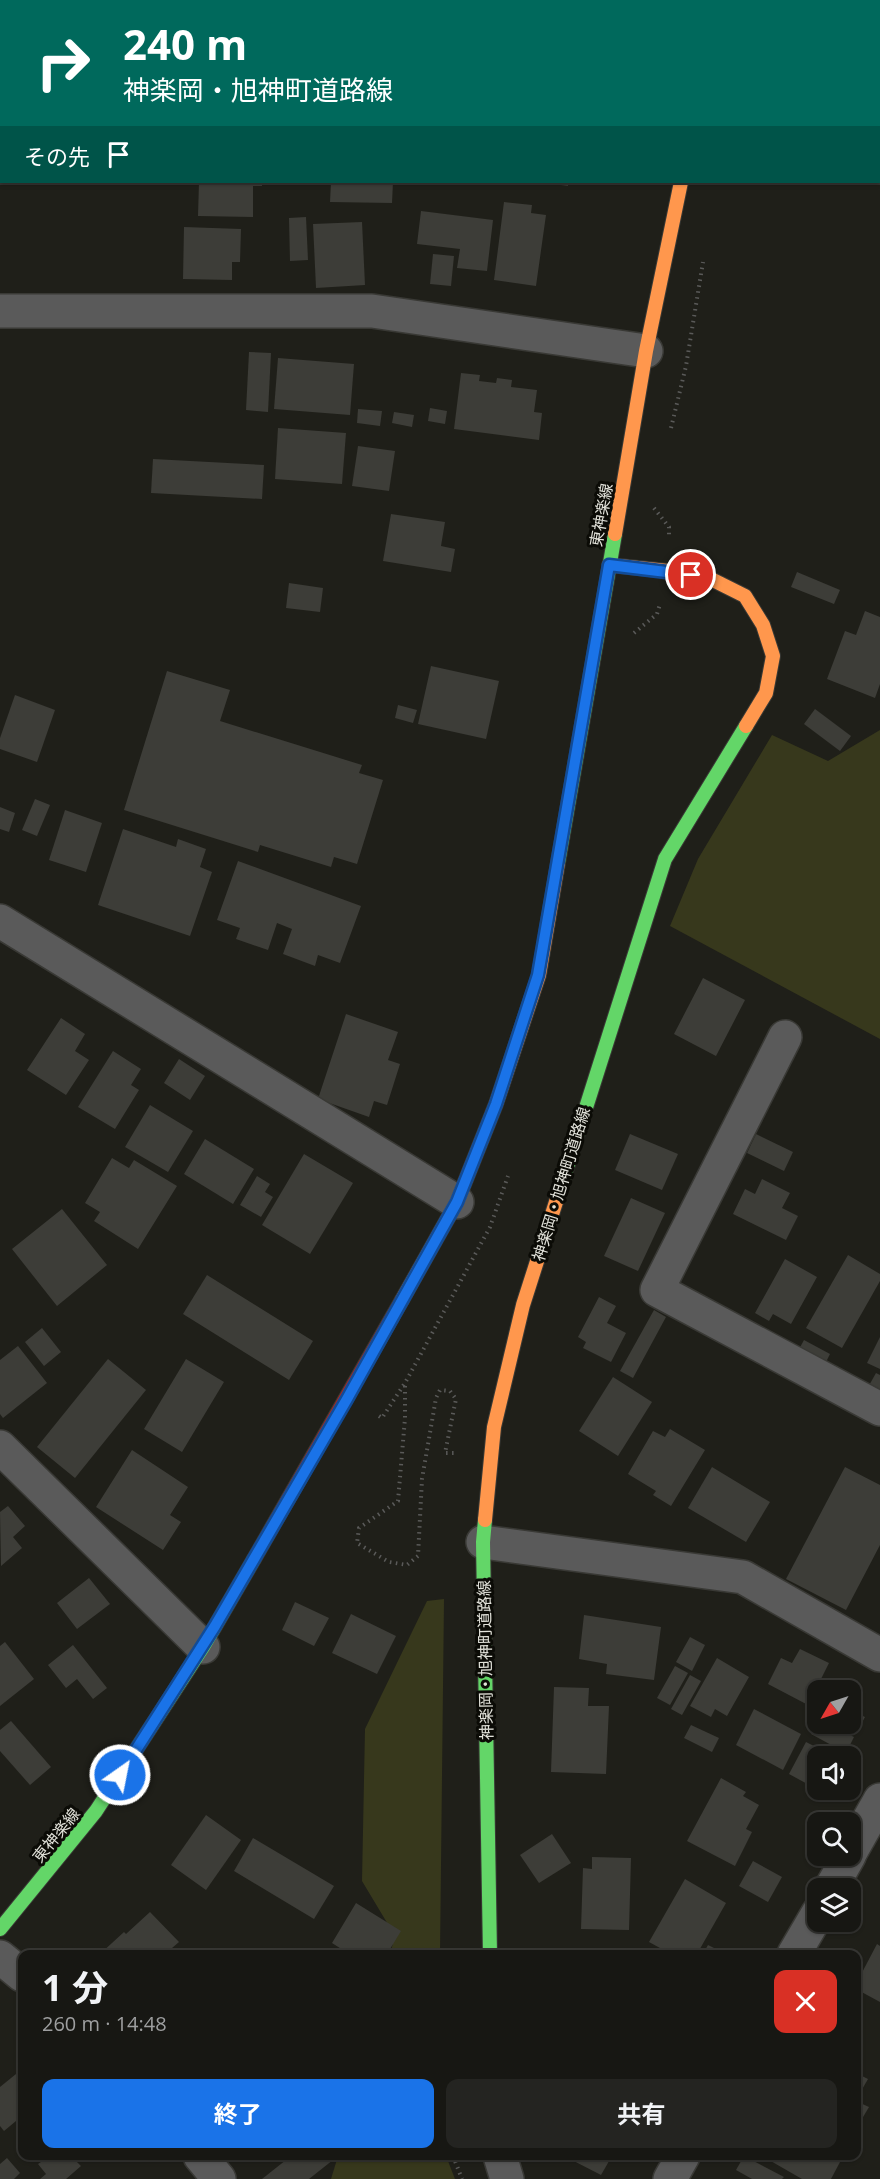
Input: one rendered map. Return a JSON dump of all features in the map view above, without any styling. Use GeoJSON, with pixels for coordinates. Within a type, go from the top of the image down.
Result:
{"type":"FeatureCollection","features":[{"type":"Feature","properties":{"kind":"street","name":"東神楽線"},"geometry":{"type":"LineString","coordinates":[[0,1929],[96,1811],[203,1647],[347,1399],[457,1202],[496,1104],[538,975],[646,351],[681,183]]}},
{"type":"Feature","properties":{"kind":"street"},"geometry":{"type":"LineString","coordinates":[[0,311],[372,311],[646,351]]}},
{"type":"Feature","properties":{"kind":"street","name":"神楽岡・旭神町道路線"},"geometry":{"type":"LineString","coordinates":[[490,1950],[483,1542],[494,1427],[523,1305],[665,859],[766,693],[772,656],[763,625],[745,596],[713,580],[668,571],[609,565]]}},
{"type":"Feature","properties":{"kind":"street"},"geometry":{"type":"LineString","coordinates":[[0,921],[457,1202]]}},
{"type":"Feature","properties":{"kind":"street"},"geometry":{"type":"LineString","coordinates":[[785,1037],[657,1290],[880,1409]]}},
{"type":"Feature","properties":{"kind":"street"},"geometry":{"type":"LineString","coordinates":[[0,1447],[203,1647]]}},
{"type":"Feature","properties":{"kind":"street"},"geometry":{"type":"LineString","coordinates":[[483,1542],[743,1577],[880,1655]]}},
{"type":"Feature","properties":{"kind":"street"},"geometry":{"type":"LineString","coordinates":[[861,1834],[880,1800]]}},
{"type":"Feature","properties":{"kind":"street"},"geometry":{"type":"LineString","coordinates":[[796,1950],[807,1932]]}},
{"type":"Feature","properties":{"kind":"street"},"geometry":{"type":"LineString","coordinates":[[0,1957],[18,1972]]}},
{"type":"Feature","properties":{"kind":"street"},"geometry":{"type":"LineString","coordinates":[[203,2160],[219,2179]]}},
{"type":"Feature","properties":{"kind":"street"},"geometry":{"type":"LineString","coordinates":[[501,2160],[507,2179]]}},
{"type":"Feature","properties":{"kind":"street"},"geometry":{"type":"LineString","coordinates":[[670,2179],[681,2160]]}},
{"type":"Feature","properties":{"kind":"path"},"geometry":{"type":"LineString","coordinates":[[405,1383],[405,1418],[398,1501],[359,1528],[357,1543],[389,1562],[407,1565],[418,1556],[422,1479],[436,1398],[440,1390],[450,1391],[456,1399],[445,1453],[462,1454]]}},
{"type":"Feature","properties":{"kind":"path"},"geometry":{"type":"LineString","coordinates":[[455,2160],[462,2179]]}},
{"type":"Feature","properties":{"kind":"green space"},"geometry":{"type":"Polygon","coordinates":[[[880,730],[880,1039],[670,926],[698,859],[772,735],[828,761],[880,730]]]}},
{"type":"Feature","properties":{"kind":"green space"},"geometry":{"type":"Polygon","coordinates":[[[444,1599],[440,1950],[391,1950],[395,1936],[362,1881],[365,1729],[427,1601],[444,1599]]]}},
{"type":"Feature","properties":{"kind":"green space"},"geometry":{"type":"Polygon","coordinates":[[[337,2160],[448,2160],[455,2179],[331,2179],[337,2160]]]}},
{"type":"Feature","properties":{"kind":"building"},"geometry":{"type":"Polygon","coordinates":[[[199,183],[262,183],[262,186],[253,186],[253,217],[198,216],[199,183]]]}},
{"type":"Feature","properties":{"kind":"building"},"geometry":{"type":"Polygon","coordinates":[[[331,183],[393,183],[392,203],[330,202],[331,183]]]}},
{"type":"Feature","properties":{"kind":"building"},"geometry":{"type":"Polygon","coordinates":[[[421,183],[502,183],[502,185],[421,183]]]}},
{"type":"Feature","properties":{"kind":"building"},"geometry":{"type":"Polygon","coordinates":[[[547,183],[568,183],[568,186],[547,183]]]}},
{"type":"Feature","properties":{"kind":"building"},"geometry":{"type":"Polygon","coordinates":[[[504,202],[532,205],[531,213],[546,215],[536,286],[494,280],[504,202]]]}},
{"type":"Feature","properties":{"kind":"building"},"geometry":{"type":"Polygon","coordinates":[[[421,211],[493,220],[487,271],[457,268],[460,249],[417,244],[421,211]]]}},
{"type":"Feature","properties":{"kind":"building"},"geometry":{"type":"Polygon","coordinates":[[[306,217],[308,260],[290,261],[289,218],[306,217]]]}},
{"type":"Feature","properties":{"kind":"building"},"geometry":{"type":"Polygon","coordinates":[[[362,222],[365,285],[316,288],[313,224],[362,222]]]}},
{"type":"Feature","properties":{"kind":"building"},"geometry":{"type":"Polygon","coordinates":[[[184,227],[241,229],[240,262],[232,262],[232,280],[183,279],[184,227]]]}},
{"type":"Feature","properties":{"kind":"building"},"geometry":{"type":"Polygon","coordinates":[[[433,254],[454,256],[451,286],[430,284],[433,254]]]}},
{"type":"Feature","properties":{"kind":"building"},"geometry":{"type":"Polygon","coordinates":[[[249,352],[271,353],[268,412],[246,410],[249,352]]]}},
{"type":"Feature","properties":{"kind":"building"},"geometry":{"type":"Polygon","coordinates":[[[278,358],[354,364],[350,415],[274,409],[278,358]]]}},
{"type":"Feature","properties":{"kind":"building"},"geometry":{"type":"Polygon","coordinates":[[[461,373],[480,375],[479,381],[496,383],[497,378],[512,380],[511,387],[537,390],[534,412],[542,413],[539,440],[454,429],[461,373]]]}},
{"type":"Feature","properties":{"kind":"building"},"geometry":{"type":"Polygon","coordinates":[[[430,408],[447,411],[445,424],[428,421],[430,408]]]}},
{"type":"Feature","properties":{"kind":"building"},"geometry":{"type":"Polygon","coordinates":[[[358,409],[382,411],[380,426],[357,423],[358,409]]]}},
{"type":"Feature","properties":{"kind":"building"},"geometry":{"type":"Polygon","coordinates":[[[394,412],[414,415],[412,427],[392,423],[394,412]]]}},
{"type":"Feature","properties":{"kind":"building"},"geometry":{"type":"Polygon","coordinates":[[[278,428],[346,433],[342,484],[275,479],[278,428]]]}},
{"type":"Feature","properties":{"kind":"building"},"geometry":{"type":"Polygon","coordinates":[[[358,446],[395,451],[389,491],[352,486],[358,446]]]}},
{"type":"Feature","properties":{"kind":"building"},"geometry":{"type":"Polygon","coordinates":[[[153,459],[264,465],[262,499],[151,493],[153,459]]]}},
{"type":"Feature","properties":{"kind":"building"},"geometry":{"type":"Polygon","coordinates":[[[391,514],[445,522],[441,546],[455,549],[451,572],[383,561],[391,514]]]}},
{"type":"Feature","properties":{"kind":"building"},"geometry":{"type":"Polygon","coordinates":[[[797,572],[840,590],[834,604],[791,587],[797,572]]]}},
{"type":"Feature","properties":{"kind":"building"},"geometry":{"type":"Polygon","coordinates":[[[289,583],[323,588],[320,612],[286,608],[289,583]]]}},
{"type":"Feature","properties":{"kind":"building"},"geometry":{"type":"Polygon","coordinates":[[[865,611],[880,617],[880,684],[875,698],[827,679],[845,631],[856,635],[865,611]]]}},
{"type":"Feature","properties":{"kind":"building"},"geometry":{"type":"Polygon","coordinates":[[[431,666],[499,681],[486,739],[418,724],[431,666]]]}},
{"type":"Feature","properties":{"kind":"building"},"geometry":{"type":"Polygon","coordinates":[[[167,671],[230,690],[220,721],[362,765],[359,773],[383,780],[357,864],[334,857],[331,867],[260,845],[258,852],[124,810],[167,671]]]}},
{"type":"Feature","properties":{"kind":"building"},"geometry":{"type":"Polygon","coordinates":[[[15,695],[55,710],[37,762],[0,749],[0,738],[15,695]]]}},
{"type":"Feature","properties":{"kind":"building"},"geometry":{"type":"Polygon","coordinates":[[[398,705],[417,710],[413,723],[395,718],[398,705]]]}},
{"type":"Feature","properties":{"kind":"building"},"geometry":{"type":"Polygon","coordinates":[[[815,709],[851,736],[840,751],[804,724],[815,709]]]}},
{"type":"Feature","properties":{"kind":"building"},"geometry":{"type":"Polygon","coordinates":[[[35,799],[50,805],[37,836],[22,830],[35,799]]]}},
{"type":"Feature","properties":{"kind":"building"},"geometry":{"type":"Polygon","coordinates":[[[0,807],[15,813],[9,832],[0,829],[0,807]]]}},
{"type":"Feature","properties":{"kind":"building"},"geometry":{"type":"Polygon","coordinates":[[[65,810],[102,823],[86,872],[49,860],[65,810]]]}},
{"type":"Feature","properties":{"kind":"building"},"geometry":{"type":"Polygon","coordinates":[[[123,829],[176,847],[178,839],[206,849],[200,867],[212,872],[190,936],[98,905],[123,829]]]}},
{"type":"Feature","properties":{"kind":"building"},"geometry":{"type":"Polygon","coordinates":[[[238,861],[361,906],[340,963],[318,955],[315,966],[283,954],[292,929],[277,923],[268,950],[236,939],[240,928],[217,920],[238,861]]]}},
{"type":"Feature","properties":{"kind":"building"},"geometry":{"type":"Polygon","coordinates":[[[703,978],[745,1000],[716,1056],[674,1034],[703,978]]]}},
{"type":"Feature","properties":{"kind":"building"},"geometry":{"type":"Polygon","coordinates":[[[346,1014],[398,1032],[388,1060],[400,1064],[387,1105],[374,1101],[369,1117],[318,1099],[346,1014]]]}},
{"type":"Feature","properties":{"kind":"building"},"geometry":{"type":"Polygon","coordinates":[[[61,1018],[85,1034],[75,1051],[89,1060],[66,1095],[27,1070],[61,1018]]]}},
{"type":"Feature","properties":{"kind":"building"},"geometry":{"type":"Polygon","coordinates":[[[113,1051],[141,1069],[131,1085],[139,1090],[115,1129],[78,1107],[113,1051]]]}},
{"type":"Feature","properties":{"kind":"building"},"geometry":{"type":"Polygon","coordinates":[[[179,1059],[205,1076],[190,1100],[164,1083],[179,1059]]]}},
{"type":"Feature","properties":{"kind":"building"},"geometry":{"type":"Polygon","coordinates":[[[150,1105],[193,1131],[168,1172],[125,1147],[150,1105]]]}},
{"type":"Feature","properties":{"kind":"building"},"geometry":{"type":"Polygon","coordinates":[[[630,1134],[678,1154],[662,1190],[615,1170],[630,1134]]]}},
{"type":"Feature","properties":{"kind":"building"},"geometry":{"type":"Polygon","coordinates":[[[756,1134],[793,1152],[784,1171],[747,1153],[756,1134]]]}},
{"type":"Feature","properties":{"kind":"building"},"geometry":{"type":"Polygon","coordinates":[[[205,1139],[254,1169],[233,1204],[184,1174],[205,1139]]]}},
{"type":"Feature","properties":{"kind":"building"},"geometry":{"type":"Polygon","coordinates":[[[304,1154],[353,1183],[310,1254],[262,1225],[304,1154]]]}},
{"type":"Feature","properties":{"kind":"building"},"geometry":{"type":"Polygon","coordinates":[[[112,1158],[129,1168],[134,1160],[177,1186],[138,1249],[94,1221],[100,1212],[85,1203],[112,1158]]]}},
{"type":"Feature","properties":{"kind":"building"},"geometry":{"type":"Polygon","coordinates":[[[257,1176],[270,1184],[265,1192],[273,1197],[261,1217],[240,1205],[257,1176]]]}},
{"type":"Feature","properties":{"kind":"building"},"geometry":{"type":"Polygon","coordinates":[[[762,1179],[790,1193],[782,1208],[798,1216],[786,1240],[733,1214],[745,1189],[755,1194],[762,1179]]]}},
{"type":"Feature","properties":{"kind":"building"},"geometry":{"type":"Polygon","coordinates":[[[631,1198],[665,1213],[638,1271],[604,1256],[631,1198]]]}},
{"type":"Feature","properties":{"kind":"building"},"geometry":{"type":"Polygon","coordinates":[[[62,1209],[107,1265],[57,1306],[12,1249],[62,1209]]]}},
{"type":"Feature","properties":{"kind":"building"},"geometry":{"type":"Polygon","coordinates":[[[848,1255],[880,1274],[880,1281],[842,1348],[806,1328],[848,1255]]]}},
{"type":"Feature","properties":{"kind":"building"},"geometry":{"type":"Polygon","coordinates":[[[785,1259],[817,1277],[791,1324],[773,1314],[769,1321],[755,1313],[785,1259]]]}},
{"type":"Feature","properties":{"kind":"building"},"geometry":{"type":"Polygon","coordinates":[[[207,1275],[313,1341],[289,1380],[183,1314],[207,1275]]]}},
{"type":"Feature","properties":{"kind":"building"},"geometry":{"type":"Polygon","coordinates":[[[599,1297],[616,1306],[607,1323],[626,1333],[611,1362],[583,1348],[586,1342],[578,1337],[599,1297]]]}},
{"type":"Feature","properties":{"kind":"building"},"geometry":{"type":"Polygon","coordinates":[[[654,1310],[666,1317],[633,1378],[620,1371],[654,1310]]]}},
{"type":"Feature","properties":{"kind":"building"},"geometry":{"type":"Polygon","coordinates":[[[42,1328],[61,1352],[44,1366],[25,1342],[42,1328]]]}},
{"type":"Feature","properties":{"kind":"building"},"geometry":{"type":"Polygon","coordinates":[[[880,1337],[880,1369],[867,1363],[880,1337]]]}},
{"type":"Feature","properties":{"kind":"building"},"geometry":{"type":"Polygon","coordinates":[[[804,1340],[830,1354],[825,1364],[798,1351],[804,1340]]]}},
{"type":"Feature","properties":{"kind":"building"},"geometry":{"type":"Polygon","coordinates":[[[18,1346],[47,1383],[3,1418],[0,1414],[0,1360],[18,1346]]]}},
{"type":"Feature","properties":{"kind":"building"},"geometry":{"type":"Polygon","coordinates":[[[108,1359],[146,1390],[75,1478],[37,1447],[108,1359]]]}},
{"type":"Feature","properties":{"kind":"building"},"geometry":{"type":"Polygon","coordinates":[[[186,1359],[224,1382],[182,1452],[144,1429],[186,1359]]]}},
{"type":"Feature","properties":{"kind":"building"},"geometry":{"type":"Polygon","coordinates":[[[876,1373],[880,1375],[880,1396],[867,1389],[876,1373]]]}},
{"type":"Feature","properties":{"kind":"building"},"geometry":{"type":"Polygon","coordinates":[[[613,1377],[652,1402],[618,1456],[579,1431],[613,1377]]]}},
{"type":"Feature","properties":{"kind":"building"},"geometry":{"type":"Polygon","coordinates":[[[670,1429],[705,1450],[671,1506],[653,1495],[656,1491],[628,1474],[653,1431],[665,1437],[670,1429]]]}},
{"type":"Feature","properties":{"kind":"building"},"geometry":{"type":"Polygon","coordinates":[[[132,1450],[188,1487],[170,1515],[181,1522],[163,1550],[96,1507],[132,1450]]]}},
{"type":"Feature","properties":{"kind":"building"},"geometry":{"type":"Polygon","coordinates":[[[712,1467],[770,1502],[746,1542],[688,1508],[712,1467]]]}},
{"type":"Feature","properties":{"kind":"building"},"geometry":{"type":"Polygon","coordinates":[[[845,1467],[880,1485],[880,1545],[846,1610],[786,1579],[845,1467]]]}},
{"type":"Feature","properties":{"kind":"building"},"geometry":{"type":"Polygon","coordinates":[[[8,1506],[25,1526],[13,1537],[22,1548],[1,1566],[0,1512],[8,1506]]]}},
{"type":"Feature","properties":{"kind":"building"},"geometry":{"type":"Polygon","coordinates":[[[89,1578],[110,1604],[77,1629],[57,1603],[89,1578]]]}},
{"type":"Feature","properties":{"kind":"building"},"geometry":{"type":"Polygon","coordinates":[[[295,1602],[329,1618],[314,1646],[282,1630],[295,1602]]]}},
{"type":"Feature","properties":{"kind":"building"},"geometry":{"type":"Polygon","coordinates":[[[351,1614],[396,1636],[377,1674],[332,1653],[351,1614]]]}},
{"type":"Feature","properties":{"kind":"building"},"geometry":{"type":"Polygon","coordinates":[[[584,1615],[661,1627],[654,1680],[606,1674],[607,1664],[579,1659],[584,1615]]]}},
{"type":"Feature","properties":{"kind":"building"},"geometry":{"type":"Polygon","coordinates":[[[690,1637],[705,1645],[692,1671],[676,1662],[690,1637]]]}},
{"type":"Feature","properties":{"kind":"building"},"geometry":{"type":"Polygon","coordinates":[[[5,1642],[34,1679],[0,1706],[0,1646],[5,1642]]]}},
{"type":"Feature","properties":{"kind":"building"},"geometry":{"type":"Polygon","coordinates":[[[73,1645],[107,1688],[93,1699],[77,1679],[66,1688],[48,1665],[73,1645]]]}},
{"type":"Feature","properties":{"kind":"building"},"geometry":{"type":"Polygon","coordinates":[[[800,1649],[829,1663],[820,1680],[807,1680],[807,1704],[768,1684],[781,1658],[792,1663],[800,1649]]]}},
{"type":"Feature","properties":{"kind":"building"},"geometry":{"type":"Polygon","coordinates":[[[717,1658],[749,1677],[727,1716],[715,1709],[711,1717],[690,1706],[717,1658]]]}},
{"type":"Feature","properties":{"kind":"building"},"geometry":{"type":"Polygon","coordinates":[[[675,1666],[688,1673],[670,1705],[657,1698],[675,1666]]]}},
{"type":"Feature","properties":{"kind":"building"},"geometry":{"type":"Polygon","coordinates":[[[690,1675],[701,1681],[682,1715],[671,1709],[690,1675]]]}},
{"type":"Feature","properties":{"kind":"building"},"geometry":{"type":"Polygon","coordinates":[[[554,1687],[589,1688],[588,1706],[609,1706],[606,1774],[551,1772],[554,1687]]]}},
{"type":"Feature","properties":{"kind":"building"},"geometry":{"type":"Polygon","coordinates":[[[754,1709],[801,1734],[783,1770],[736,1745],[754,1709]]]}},
{"type":"Feature","properties":{"kind":"building"},"geometry":{"type":"Polygon","coordinates":[[[11,1721],[51,1767],[30,1785],[0,1751],[0,1730],[11,1721]]]}},
{"type":"Feature","properties":{"kind":"building"},"geometry":{"type":"Polygon","coordinates":[[[691,1725],[719,1738],[712,1752],[684,1738],[691,1725]]]}},
{"type":"Feature","properties":{"kind":"building"},"geometry":{"type":"Polygon","coordinates":[[[811,1734],[848,1734],[854,1737],[850,1746],[833,1746],[811,1734]]]}},
{"type":"Feature","properties":{"kind":"building"},"geometry":{"type":"Polygon","coordinates":[[[806,1742],[814,1746],[807,1746],[807,1784],[789,1774],[806,1742]]]}},
{"type":"Feature","properties":{"kind":"building"},"geometry":{"type":"Polygon","coordinates":[[[721,1778],[746,1792],[743,1796],[759,1805],[746,1829],[752,1832],[735,1866],[687,1841],[721,1778]]]}},
{"type":"Feature","properties":{"kind":"building"},"geometry":{"type":"Polygon","coordinates":[[[206,1815],[241,1840],[206,1890],[171,1865],[206,1815]]]}},
{"type":"Feature","properties":{"kind":"building"},"geometry":{"type":"Polygon","coordinates":[[[552,1834],[571,1863],[539,1883],[520,1855],[552,1834]]]}},
{"type":"Feature","properties":{"kind":"building"},"geometry":{"type":"Polygon","coordinates":[[[253,1838],[334,1886],[314,1919],[234,1871],[253,1838]]]}},
{"type":"Feature","properties":{"kind":"building"},"geometry":{"type":"Polygon","coordinates":[[[592,1857],[631,1858],[629,1930],[581,1929],[583,1868],[592,1869],[592,1857]]]}},
{"type":"Feature","properties":{"kind":"building"},"geometry":{"type":"Polygon","coordinates":[[[753,1861],[782,1877],[768,1902],[739,1886],[753,1861]]]}},
{"type":"Feature","properties":{"kind":"building"},"geometry":{"type":"Polygon","coordinates":[[[685,1879],[726,1903],[699,1950],[664,1950],[649,1942],[685,1879]]]}},
{"type":"Feature","properties":{"kind":"building"},"geometry":{"type":"Polygon","coordinates":[[[356,1903],[401,1931],[389,1950],[343,1950],[332,1943],[356,1903]]]}},
{"type":"Feature","properties":{"kind":"building"},"geometry":{"type":"Polygon","coordinates":[[[150,1912],[179,1942],[170,1950],[104,1950],[124,1932],[126,1934],[150,1912]]]}},
{"type":"Feature","properties":{"kind":"building"},"geometry":{"type":"Polygon","coordinates":[[[877,1944],[880,1946],[880,2002],[861,1992],[861,1974],[877,1944]]]}},
{"type":"Feature","properties":{"kind":"building"},"geometry":{"type":"Polygon","coordinates":[[[708,1945],[718,1950],[705,1950],[708,1945]]]}},
{"type":"Feature","properties":{"kind":"building"},"geometry":{"type":"Polygon","coordinates":[[[16,2074],[18,2076],[18,2119],[4,2131],[0,2126],[0,2087],[16,2074]]]}},
{"type":"Feature","properties":{"kind":"building"},"geometry":{"type":"Polygon","coordinates":[[[861,2076],[868,2079],[861,2091],[861,2076]]]}},
{"type":"Feature","properties":{"kind":"building"},"geometry":{"type":"Polygon","coordinates":[[[861,2103],[869,2107],[861,2121],[861,2103]]]}},
{"type":"Feature","properties":{"kind":"building"},"geometry":{"type":"Polygon","coordinates":[[[7,2158],[20,2173],[14,2179],[0,2179],[0,2164],[7,2158]]]}},
{"type":"Feature","properties":{"kind":"building"},"geometry":{"type":"Polygon","coordinates":[[[39,2160],[75,2160],[81,2166],[66,2179],[40,2179],[46,2174],[38,2164],[41,2162],[39,2160]]]}},
{"type":"Feature","properties":{"kind":"building"},"geometry":{"type":"Polygon","coordinates":[[[286,2160],[333,2160],[309,2179],[262,2179],[286,2160]]]}},
{"type":"Feature","properties":{"kind":"building"},"geometry":{"type":"Polygon","coordinates":[[[572,2160],[610,2160],[601,2175],[572,2160]]]}},
{"type":"Feature","properties":{"kind":"building"},"geometry":{"type":"Polygon","coordinates":[[[742,2160],[752,2160],[784,2177],[782,2179],[752,2179],[736,2170],[742,2160]]]}},
{"type":"Feature","properties":{"kind":"building"},"geometry":{"type":"Polygon","coordinates":[[[769,2160],[836,2160],[840,2162],[831,2179],[802,2179],[769,2160]]]}},
{"type":"Feature","properties":{"kind":"traffic: fast"},"geometry":{"type":"LineString","coordinates":[[558,863],[615,534]]}},
{"type":"Feature","properties":{"kind":"traffic: fast"},"geometry":{"type":"LineString","coordinates":[[563,1180],[665,859],[746,726]]}},
{"type":"Feature","properties":{"kind":"traffic: fast"},"geometry":{"type":"LineString","coordinates":[[485,1520],[483,1542],[490,1950]]}},
{"type":"Feature","properties":{"kind":"traffic: fast"},"geometry":{"type":"LineString","coordinates":[[0,1929],[96,1811],[203,1647],[254,1559]]}},
{"type":"Feature","properties":{"kind":"traffic: slow"},"geometry":{"type":"LineString","coordinates":[[615,534],[646,351],[681,183]]}},
{"type":"Feature","properties":{"kind":"traffic: slow"},"geometry":{"type":"LineString","coordinates":[[609,565],[668,571],[713,580],[745,596],[763,625],[773,656],[766,693],[746,726]]}},
{"type":"Feature","properties":{"kind":"traffic: slow"},"geometry":{"type":"LineString","coordinates":[[402,1300],[457,1202],[496,1104],[539,975],[558,863]]}},
{"type":"Feature","properties":{"kind":"traffic: slow"},"geometry":{"type":"LineString","coordinates":[[485,1520],[494,1427],[523,1305],[563,1180]]}},
{"type":"Feature","properties":{"kind":"traffic: jam"},"geometry":{"type":"LineString","coordinates":[[254,1559],[402,1300]]}},
{"type":"Feature","properties":{"kind":"route"},"geometry":{"type":"LineString","coordinates":[[120,1775],[203,1647],[347,1399],[457,1202],[496,1104],[538,975],[609,565],[691,575]]}}]}
